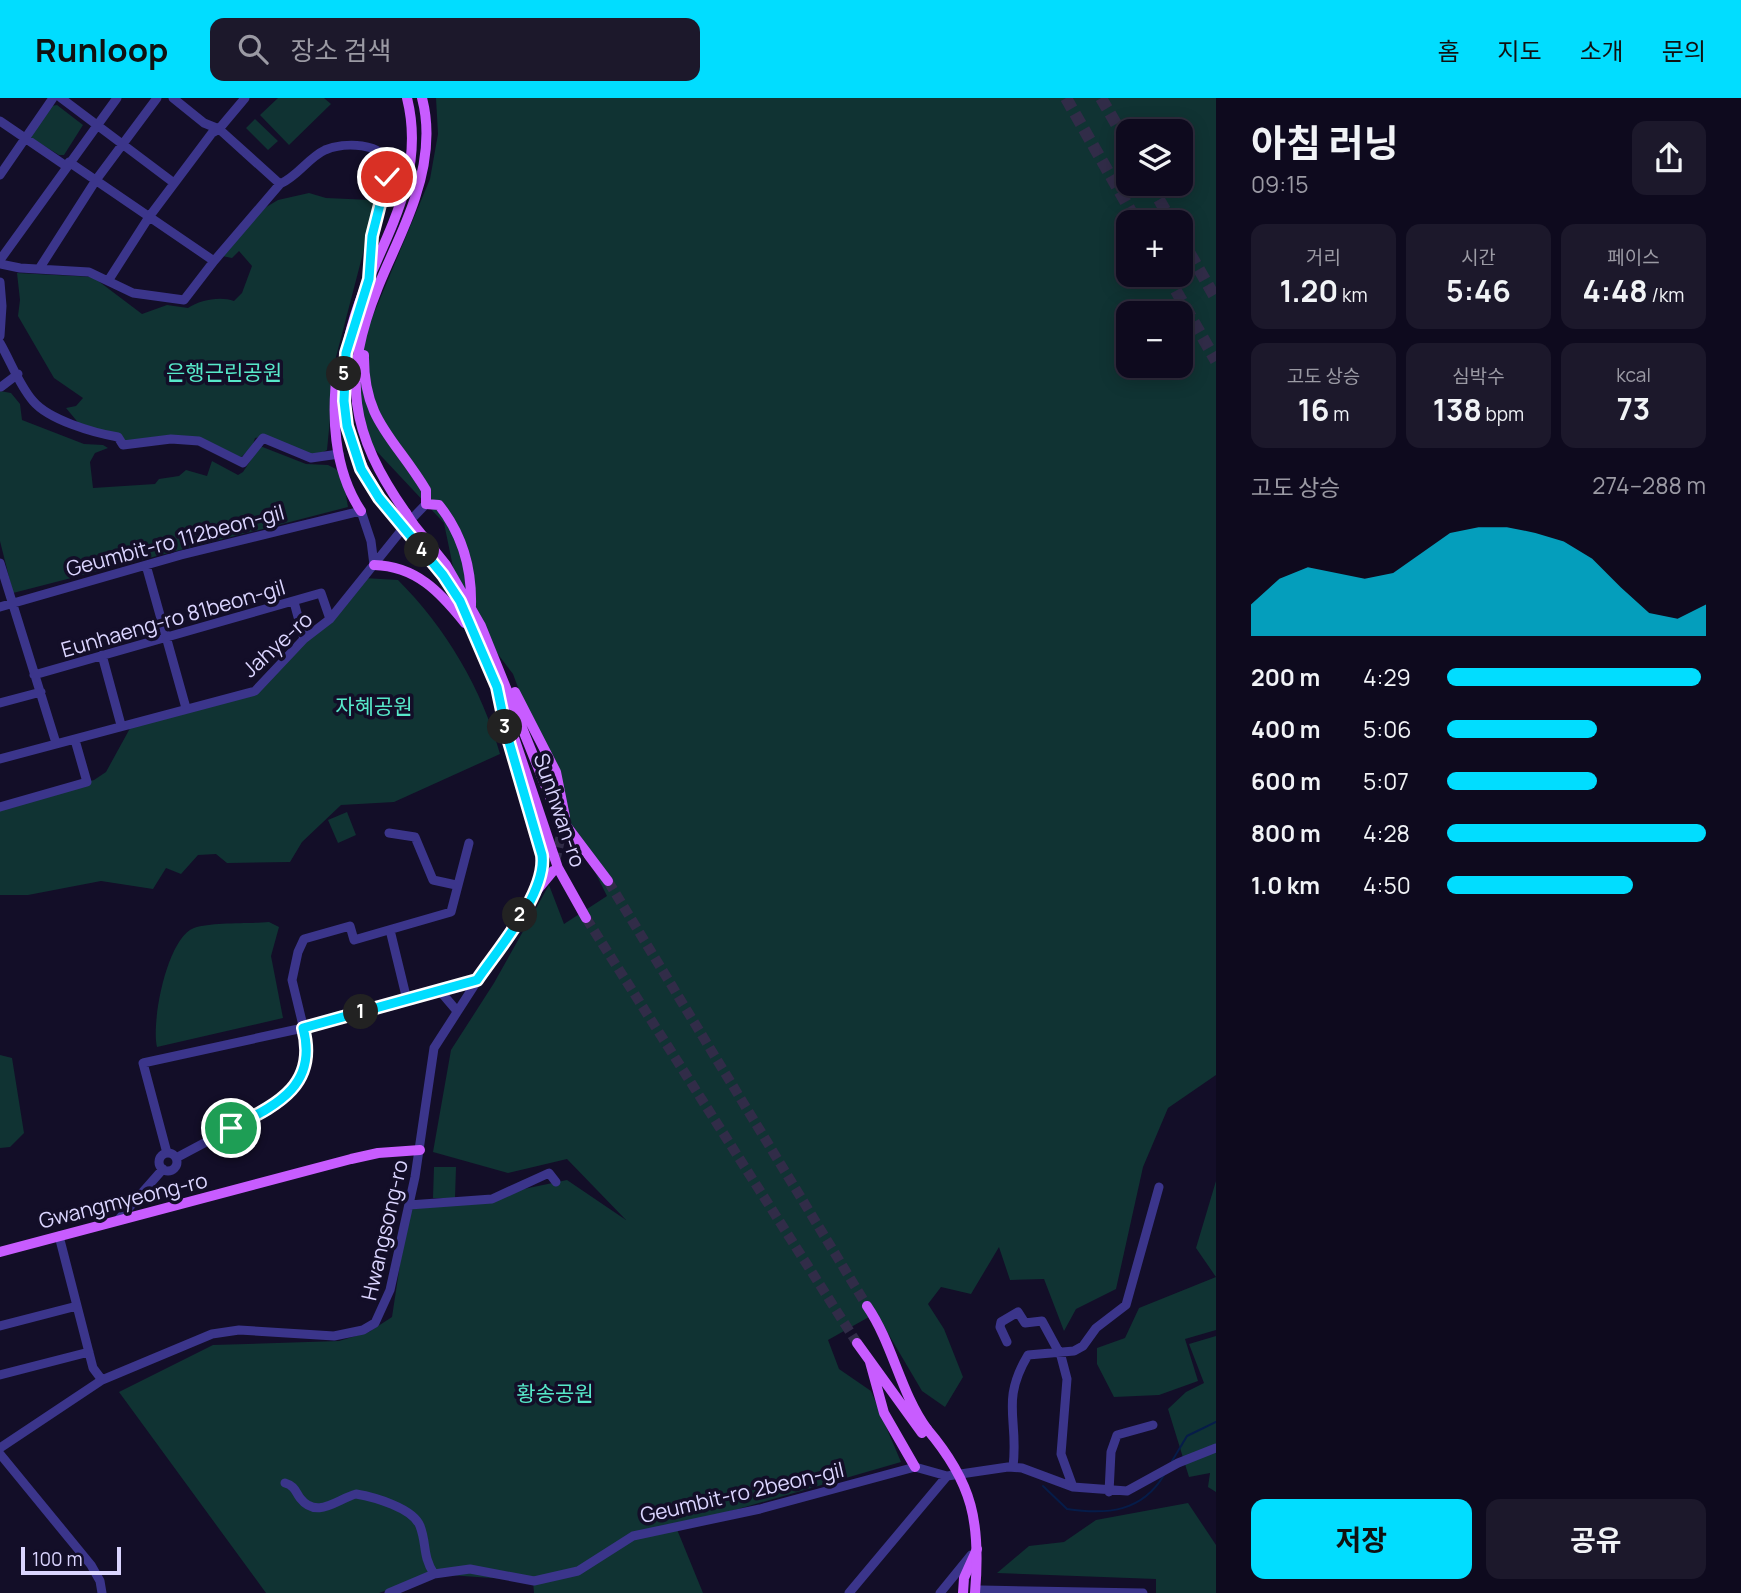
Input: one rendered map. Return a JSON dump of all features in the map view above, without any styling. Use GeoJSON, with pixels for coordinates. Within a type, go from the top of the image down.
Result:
{"type":"FeatureCollection","features":[{"type":"Feature","properties":{"kind":"main road","name":"Sunhwan-ro"},"geometry":{"type":"LineString","coordinates":[[407,98],[413,135],[410,175],[401,208],[369,279],[351,330],[344,376],[347,426],[361,469],[399,523],[452,587],[497,687],[558,868],[586,918]]}},
{"type":"Feature","properties":{"kind":"main road","name":"Sunhwan-ro"},"geometry":{"type":"LineString","coordinates":[[422,98],[428,135],[419,188],[408,222],[370,307],[358,355],[356,412],[369,452],[405,513],[446,565],[471,607],[499,666],[551,803],[568,831],[608,881]]}},
{"type":"Feature","properties":{"kind":"main road"},"geometry":{"type":"LineString","coordinates":[[370,307],[364,353],[368,399],[378,421],[426,490],[426,504],[439,505],[457,534],[472,584],[471,607]]}},
{"type":"Feature","properties":{"kind":"main road"},"geometry":{"type":"LineString","coordinates":[[351,330],[339,360],[335,386],[339,454],[354,500],[361,511]]}},
{"type":"Feature","properties":{"kind":"main road"},"geometry":{"type":"LineString","coordinates":[[374,565],[397,567],[420,578],[449,603],[472,632]]}},
{"type":"Feature","properties":{"kind":"main road"},"geometry":{"type":"LineString","coordinates":[[499,666],[537,730],[556,772],[565,817]]}},
{"type":"Feature","properties":{"kind":"main road"},"geometry":{"type":"LineString","coordinates":[[497,687],[507,735],[542,855],[543,872],[536,891]]}},
{"type":"Feature","properties":{"kind":"main road"},"geometry":{"type":"LineString","coordinates":[[536,891],[553,871]]}},
{"type":"Feature","properties":{"kind":"main road","name":"Gwangmyeong-ro"},"geometry":{"type":"LineString","coordinates":[[0,1252],[378,1153],[420,1150]]}},
{"type":"Feature","properties":{"kind":"main road"},"geometry":{"type":"LineString","coordinates":[[867,1306],[882,1329],[924,1431],[958,1469],[973,1506],[978,1544],[979,1592]]}},
{"type":"Feature","properties":{"kind":"main road"},"geometry":{"type":"LineString","coordinates":[[856,1343],[924,1431],[954,1475],[965,1502],[971,1537],[968,1593]]}},
{"type":"Feature","properties":{"kind":"main road"},"geometry":{"type":"LineString","coordinates":[[870,1362],[884,1413],[915,1467]]}},
{"type":"Feature","properties":{"kind":"main road"},"geometry":{"type":"LineString","coordinates":[[977,1549],[979,1592]]}},
{"type":"Feature","properties":{"kind":"main road"},"geometry":{"type":"LineString","coordinates":[[963,1593],[964,1578],[977,1549]]}},
{"type":"Feature","properties":{"kind":"street"},"geometry":{"type":"LineString","coordinates":[[0,175],[53,98]]}},
{"type":"Feature","properties":{"kind":"street"},"geometry":{"type":"LineString","coordinates":[[61,98],[174,183]]}},
{"type":"Feature","properties":{"kind":"street"},"geometry":{"type":"LineString","coordinates":[[117,98],[0,262],[38,269],[74,270],[108,281],[133,293],[184,300],[280,184],[293,178],[326,150],[364,146],[377,149],[387,157],[386,185],[372,236],[369,279]]}},
{"type":"Feature","properties":{"kind":"street"},"geometry":{"type":"LineString","coordinates":[[38,269],[96,180],[158,98]]}},
{"type":"Feature","properties":{"kind":"street"},"geometry":{"type":"LineString","coordinates":[[173,98],[204,123],[219,129],[280,184]]}},
{"type":"Feature","properties":{"kind":"street"},"geometry":{"type":"LineString","coordinates":[[108,281],[174,183],[212,133],[219,129],[245,98]]}},
{"type":"Feature","properties":{"kind":"street"},"geometry":{"type":"LineString","coordinates":[[0,121],[96,180],[214,261]]}},
{"type":"Feature","properties":{"kind":"street"},"geometry":{"type":"LineString","coordinates":[[0,282],[0,336]]}},
{"type":"Feature","properties":{"kind":"street"},"geometry":{"type":"LineString","coordinates":[[0,343],[33,401],[41,408],[95,433],[118,437],[123,445],[171,439],[199,441],[243,463],[263,438],[311,458],[339,454]]}},
{"type":"Feature","properties":{"kind":"street"},"geometry":{"type":"LineString","coordinates":[[1,387],[19,374]]}},
{"type":"Feature","properties":{"kind":"street","name":"Jahye-ro"},"geometry":{"type":"LineString","coordinates":[[0,759],[255,691],[304,639],[330,619],[426,504]]}},
{"type":"Feature","properties":{"kind":"street"},"geometry":{"type":"LineString","coordinates":[[361,511],[371,541],[374,565]]}},
{"type":"Feature","properties":{"kind":"street","name":"Geumbit-ro 112beon-gil"},"geometry":{"type":"LineString","coordinates":[[0,607],[146,565],[361,511]]}},
{"type":"Feature","properties":{"kind":"street"},"geometry":{"type":"LineString","coordinates":[[0,563],[56,743]]}},
{"type":"Feature","properties":{"kind":"street"},"geometry":{"type":"LineString","coordinates":[[146,565],[186,708]]}},
{"type":"Feature","properties":{"kind":"street","name":"Eunhaeng-ro 81beon-gil"},"geometry":{"type":"LineString","coordinates":[[34,675],[321,593],[330,619]]}},
{"type":"Feature","properties":{"kind":"street"},"geometry":{"type":"LineString","coordinates":[[294,602],[304,639]]}},
{"type":"Feature","properties":{"kind":"street"},"geometry":{"type":"LineString","coordinates":[[102,655],[121,725]]}},
{"type":"Feature","properties":{"kind":"street"},"geometry":{"type":"LineString","coordinates":[[0,703],[41,692]]}},
{"type":"Feature","properties":{"kind":"street"},"geometry":{"type":"LineString","coordinates":[[0,807],[87,782],[75,740]]}},
{"type":"Feature","properties":{"kind":"street"},"geometry":{"type":"LineString","coordinates":[[389,833],[415,837],[433,880],[456,885]]}},
{"type":"Feature","properties":{"kind":"street"},"geometry":{"type":"LineString","coordinates":[[172,1156],[281,1102],[299,1081],[306,1062],[307,1042],[292,979],[304,939],[350,926],[355,940],[451,912],[469,844]]}},
{"type":"Feature","properties":{"kind":"street","name":"Hwangsong-ro"},"geometry":{"type":"LineString","coordinates":[[0,1448],[102,1380],[212,1334],[239,1329],[334,1336],[363,1330],[376,1323],[390,1290],[420,1150],[434,1048],[536,891]]}},
{"type":"Feature","properties":{"kind":"street"},"geometry":{"type":"LineString","coordinates":[[390,930],[407,1000]]}},
{"type":"Feature","properties":{"kind":"street"},"geometry":{"type":"LineString","coordinates":[[119,1219],[163,1169],[175,1168],[143,1063],[303,1028],[477,980]]}},
{"type":"Feature","properties":{"kind":"street"},"geometry":{"type":"LineString","coordinates":[[440,990],[457,1011]]}},
{"type":"Feature","properties":{"kind":"street"},"geometry":{"type":"LineString","coordinates":[[408,1205],[492,1199],[549,1173],[555,1182]]}},
{"type":"Feature","properties":{"kind":"street"},"geometry":{"type":"LineString","coordinates":[[1013,1467],[1017,1443],[1010,1405],[1012,1391],[1028,1355],[1074,1351],[1083,1346],[1096,1328],[1126,1306],[1159,1187]]}},
{"type":"Feature","properties":{"kind":"street"},"geometry":{"type":"LineString","coordinates":[[59,1236],[89,1352],[102,1380]]}},
{"type":"Feature","properties":{"kind":"street"},"geometry":{"type":"LineString","coordinates":[[0,1326],[77,1306]]}},
{"type":"Feature","properties":{"kind":"street"},"geometry":{"type":"LineString","coordinates":[[1007,1342],[1000,1327],[1001,1322],[1018,1312],[1025,1323],[1040,1319],[1060,1351],[1067,1379],[1061,1454],[1073,1487]]}},
{"type":"Feature","properties":{"kind":"street"},"geometry":{"type":"LineString","coordinates":[[0,1375],[89,1352]]}},
{"type":"Feature","properties":{"kind":"street"},"geometry":{"type":"LineString","coordinates":[[1110,1492],[1111,1452],[1117,1435],[1153,1425]]}},
{"type":"Feature","properties":{"kind":"street"},"geometry":{"type":"LineString","coordinates":[[915,1467],[947,1476],[1013,1467],[1073,1487],[1110,1492],[1127,1491],[1171,1467],[1216,1448]]}},
{"type":"Feature","properties":{"kind":"street"},"geometry":{"type":"LineString","coordinates":[[0,1454],[86,1559],[100,1581],[102,1593]]}},
{"type":"Feature","properties":{"kind":"street","name":"Geumbit-ro 2beon-gil"},"geometry":{"type":"LineString","coordinates":[[389,1593],[434,1574],[470,1569],[534,1581],[578,1571],[633,1536],[760,1509],[915,1467]]}},
{"type":"Feature","properties":{"kind":"street"},"geometry":{"type":"LineString","coordinates":[[940,1593],[977,1549],[974,1515],[959,1474]]}},
{"type":"Feature","properties":{"kind":"street"},"geometry":{"type":"LineString","coordinates":[[849,1593],[947,1476]]}},
{"type":"Feature","properties":{"kind":"street"},"geometry":{"type":"LineString","coordinates":[[285,1483],[295,1488],[305,1504],[315,1508],[324,1508],[356,1494],[412,1515],[421,1528],[424,1556],[434,1574]]}},
{"type":"Feature","properties":{"kind":"street"},"geometry":{"type":"LineString","coordinates":[[979,1592],[1143,1593]]}},
{"type":"Feature","properties":{"kind":"green space"},"geometry":{"type":"Polygon","coordinates":[[[278,98],[324,98],[331,104],[289,145],[260,115],[278,98]]]}},
{"type":"Feature","properties":{"kind":"green space","name":"황송공원"},"geometry":{"type":"Polygon","coordinates":[[[436,98],[1216,98],[1216,1075],[1168,1108],[1143,1167],[1116,1289],[1076,1309],[1064,1331],[1044,1279],[1010,1280],[999,1247],[971,1294],[941,1287],[928,1304],[944,1329],[963,1377],[945,1407],[922,1391],[876,1313],[828,1340],[839,1369],[871,1391],[901,1462],[676,1527],[703,1593],[534,1593],[533,1581],[434,1574],[379,1593],[266,1593],[119,1392],[213,1345],[339,1341],[369,1332],[392,1317],[409,1205],[485,1197],[567,1180],[626,1220],[567,1159],[508,1173],[433,1152],[451,1050],[494,983],[549,885],[564,924],[607,896],[562,806],[513,674],[461,606],[444,523],[368,442],[354,361],[430,179],[438,134],[436,98]]]}},
{"type":"Feature","properties":{"kind":"green space"},"geometry":{"type":"Polygon","coordinates":[[[57,105],[83,125],[64,155],[59,155],[28,136],[51,106],[57,105]]]}},
{"type":"Feature","properties":{"kind":"green space"},"geometry":{"type":"Polygon","coordinates":[[[255,119],[278,141],[268,150],[246,128],[255,119]]]}},
{"type":"Feature","properties":{"kind":"green space","name":"은행근린공원"},"geometry":{"type":"Polygon","coordinates":[[[377,175],[381,184],[336,357],[327,450],[313,457],[265,436],[255,438],[252,447],[237,461],[193,437],[119,444],[116,437],[86,432],[66,408],[76,406],[83,398],[54,378],[18,316],[20,300],[17,273],[93,277],[142,314],[167,305],[188,308],[210,300],[234,301],[242,293],[252,266],[239,251],[232,258],[222,256],[263,209],[278,200],[309,193],[326,198],[371,200],[377,175]]]}},
{"type":"Feature","properties":{"kind":"green space","name":"은행근린공원"},"geometry":{"type":"Polygon","coordinates":[[[0,391],[11,393],[20,404],[22,420],[84,444],[103,445],[108,448],[95,453],[90,462],[93,488],[155,484],[159,479],[179,476],[186,470],[207,476],[212,461],[238,475],[243,472],[260,446],[306,464],[328,465],[336,469],[343,477],[348,507],[13,593],[0,541],[0,391]]]}},
{"type":"Feature","properties":{"kind":"green space","name":"자혜공원"},"geometry":{"type":"Polygon","coordinates":[[[364,578],[398,580],[432,618],[472,683],[500,754],[394,802],[341,805],[302,842],[290,862],[227,863],[216,854],[198,855],[181,874],[166,868],[153,889],[101,881],[28,895],[0,895],[0,807],[94,780],[106,772],[134,721],[255,690],[364,578]]]}},
{"type":"Feature","properties":{"kind":"green space"},"geometry":{"type":"Polygon","coordinates":[[[347,812],[356,835],[338,843],[328,820],[347,812]]]}},
{"type":"Feature","properties":{"kind":"green space"},"geometry":{"type":"Polygon","coordinates":[[[269,922],[279,927],[271,956],[283,1018],[157,1047],[156,1019],[163,982],[176,947],[184,935],[202,926],[269,922]]]}},
{"type":"Feature","properties":{"kind":"green space"},"geometry":{"type":"Polygon","coordinates":[[[0,1055],[12,1058],[24,1133],[10,1147],[0,1148],[0,1055]]]}},
{"type":"Feature","properties":{"kind":"green space"},"geometry":{"type":"Polygon","coordinates":[[[434,1167],[456,1167],[455,1198],[433,1198],[434,1167]]]}},
{"type":"Feature","properties":{"kind":"green space"},"geometry":{"type":"Polygon","coordinates":[[[1216,1181],[1216,1277],[1196,1248],[1216,1181]]]}},
{"type":"Feature","properties":{"kind":"green space"},"geometry":{"type":"Polygon","coordinates":[[[1216,1277],[1216,1330],[1185,1339],[1198,1381],[1159,1395],[1114,1397],[1097,1364],[1097,1348],[1125,1338],[1139,1308],[1216,1277]]]}},
{"type":"Feature","properties":{"kind":"green space"},"geometry":{"type":"Polygon","coordinates":[[[1216,1336],[1216,1492],[1208,1487],[1210,1473],[1189,1477],[1168,1409],[1186,1392],[1204,1383],[1189,1344],[1216,1336]]]}},
{"type":"Feature","properties":{"kind":"green space"},"geometry":{"type":"Polygon","coordinates":[[[1188,1503],[1216,1545],[1216,1593],[1156,1593],[1156,1579],[997,1573],[1029,1546],[1064,1542],[1096,1520],[1188,1503]]]}},
{"type":"Feature","properties":{"kind":"waterway"},"geometry":{"type":"LineString","coordinates":[[1172,1461],[1187,1436],[1216,1422]]}},
{"type":"Feature","properties":{"kind":"waterway"},"geometry":{"type":"LineString","coordinates":[[1043,1486],[1067,1509],[1109,1511],[1134,1504],[1145,1497],[1164,1475]]}},
{"type":"Feature","properties":{"kind":"tunnel"},"geometry":{"type":"LineString","coordinates":[[1066,98],[1130,210]]}},
{"type":"Feature","properties":{"kind":"tunnel"},"geometry":{"type":"LineString","coordinates":[[1101,98],[1116,124]]}},
{"type":"Feature","properties":{"kind":"tunnel"},"geometry":{"type":"LineString","coordinates":[[1157,196],[1165,210]]}},
{"type":"Feature","properties":{"kind":"tunnel"},"geometry":{"type":"LineString","coordinates":[[1193,259],[1216,299]]}},
{"type":"Feature","properties":{"kind":"tunnel"},"geometry":{"type":"LineString","coordinates":[[1174,287],[1216,361]]}},
{"type":"Feature","properties":{"kind":"tunnel"},"geometry":{"type":"LineString","coordinates":[[555,862],[565,817]]}},
{"type":"Feature","properties":{"kind":"tunnel"},"geometry":{"type":"LineString","coordinates":[[608,881],[867,1306]]}},
{"type":"Feature","properties":{"kind":"tunnel"},"geometry":{"type":"LineString","coordinates":[[586,918],[857,1343]]}},
{"type":"Feature","properties":{"kind":"route"},"geometry":{"type":"LineString","coordinates":[[231,1128],[281,1102],[299,1081],[306,1062],[307,1042],[303,1028],[477,980],[536,891],[543,872],[542,855],[507,735],[497,687],[460,601],[443,575],[379,498],[361,469],[347,426],[344,401],[346,353],[369,279],[372,236],[387,177]]}}]}
